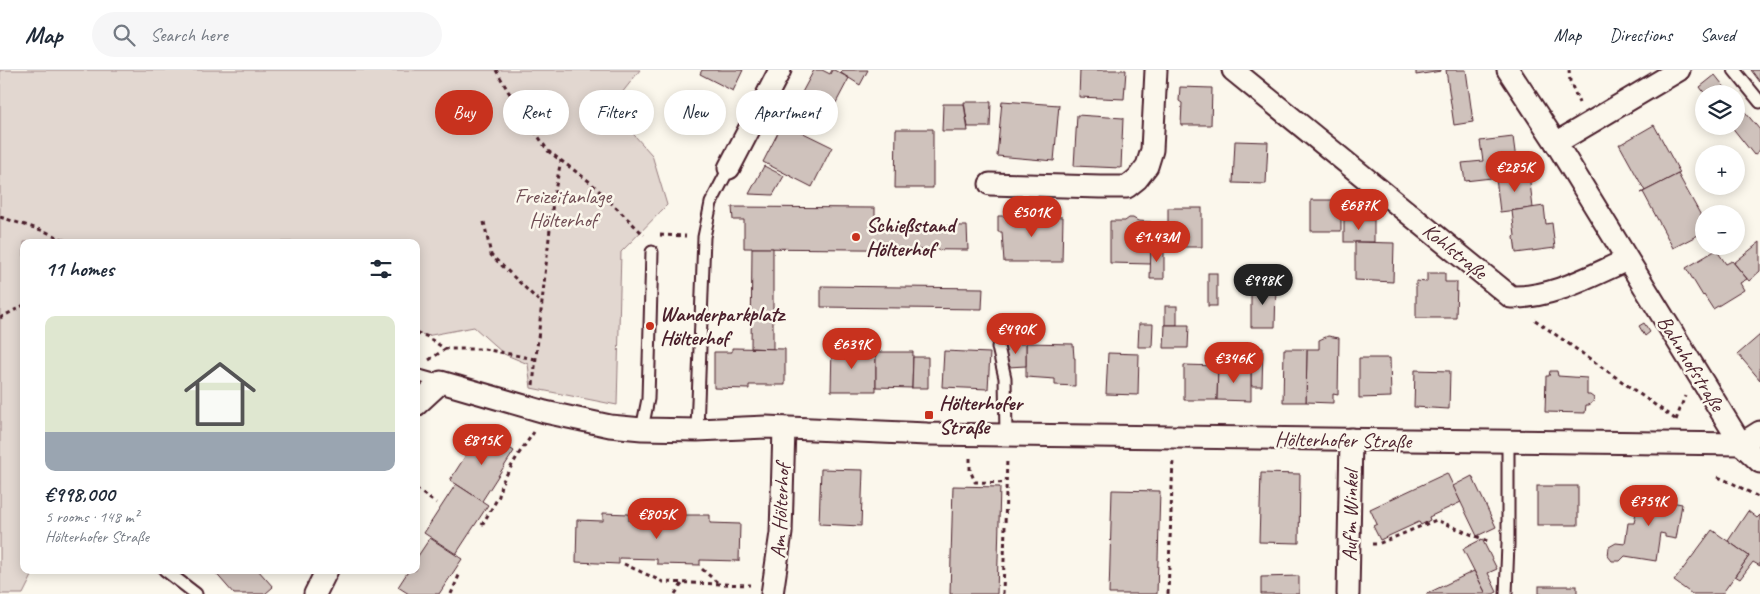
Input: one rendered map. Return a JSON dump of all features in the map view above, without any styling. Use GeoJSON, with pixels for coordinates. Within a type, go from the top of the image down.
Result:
{"type":"FeatureCollection","features":[{"type":"Feature","properties":{"kind":"street"},"geometry":{"type":"LineString","coordinates":[[729,168],[780,70]]}},
{"type":"Feature","properties":{"kind":"street"},"geometry":{"type":"LineString","coordinates":[[990,184],[1100,188],[1127,187],[1137,179],[1147,166],[1152,150],[1156,70]]}},
{"type":"Feature","properties":{"kind":"street","name":"Kohlstraße"},"geometry":{"type":"LineString","coordinates":[[1233,70],[1511,297]]}},
{"type":"Feature","properties":{"kind":"street","name":"Bahnhofstraße"},"geometry":{"type":"LineString","coordinates":[[1508,70],[1556,143],[1741,444],[1760,462]]}},
{"type":"Feature","properties":{"kind":"street"},"geometry":{"type":"LineString","coordinates":[[1556,143],[1679,70]]}},
{"type":"Feature","properties":{"kind":"street"},"geometry":{"type":"LineString","coordinates":[[1511,297],[1536,296],[1553,292],[1628,260]]}},
{"type":"Feature","properties":{"kind":"street"},"geometry":{"type":"LineString","coordinates":[[420,401],[441,382]]}},
{"type":"Feature","properties":{"kind":"street","name":"Hölterhofer Straße"},"geometry":{"type":"LineString","coordinates":[[441,382],[530,408],[610,426],[642,429],[784,428],[927,434],[1741,444]]}},
{"type":"Feature","properties":{"kind":"street","name":"Am Hölterhof"},"geometry":{"type":"LineString","coordinates":[[773,590],[781,533],[784,428]]}},
{"type":"Feature","properties":{"kind":"street"},"geometry":{"type":"LineString","coordinates":[[1741,444],[1760,432]]}},
{"type":"Feature","properties":{"kind":"street","name":"Auf'm Winkel"},"geometry":{"type":"LineString","coordinates":[[1348,594],[1351,438]]}},
{"type":"Feature","properties":{"kind":"street"},"geometry":{"type":"LineString","coordinates":[[316,594],[326,574]]}},
{"type":"Feature","properties":{"kind":"lane"},"geometry":{"type":"LineString","coordinates":[[1734,70],[1760,102]]}},
{"type":"Feature","properties":{"kind":"lane"},"geometry":{"type":"LineString","coordinates":[[697,430],[704,237],[710,204],[729,168]]}},
{"type":"Feature","properties":{"kind":"lane"},"geometry":{"type":"LineString","coordinates":[[642,429],[648,399],[652,252]]}},
{"type":"Feature","properties":{"kind":"lane"},"geometry":{"type":"LineString","coordinates":[[998,347],[1005,378],[1006,435]]}},
{"type":"Feature","properties":{"kind":"lane","name":"Hölterhofer Straße"},"geometry":{"type":"LineString","coordinates":[[420,375],[441,382]]}},
{"type":"Feature","properties":{"kind":"lane"},"geometry":{"type":"LineString","coordinates":[[1506,594],[1508,442]]}},
{"type":"Feature","properties":{"kind":"lane"},"geometry":{"type":"LineString","coordinates":[[170,574],[196,594]]}},
{"type":"Feature","properties":{"kind":"path"},"geometry":{"type":"LineString","coordinates":[[496,70],[548,151],[590,182],[644,235]]}},
{"type":"Feature","properties":{"kind":"path"},"geometry":{"type":"LineString","coordinates":[[1569,70],[1570,81],[1575,94],[1583,110],[1593,121]]}},
{"type":"Feature","properties":{"kind":"path"},"geometry":{"type":"LineString","coordinates":[[530,408],[553,201],[560,160]]}},
{"type":"Feature","properties":{"kind":"path"},"geometry":{"type":"LineString","coordinates":[[0,217],[62,239]]}},
{"type":"Feature","properties":{"kind":"path"},"geometry":{"type":"LineString","coordinates":[[484,222],[491,255],[541,304]]}},
{"type":"Feature","properties":{"kind":"path"},"geometry":{"type":"LineString","coordinates":[[654,235],[704,237]]}},
{"type":"Feature","properties":{"kind":"path"},"geometry":{"type":"LineString","coordinates":[[1511,297],[1540,324],[1709,443]]}},
{"type":"Feature","properties":{"kind":"path"},"geometry":{"type":"LineString","coordinates":[[0,318],[20,307]]}},
{"type":"Feature","properties":{"kind":"path"},"geometry":{"type":"LineString","coordinates":[[420,335],[426,336],[446,349]]}},
{"type":"Feature","properties":{"kind":"path"},"geometry":{"type":"LineString","coordinates":[[424,363],[446,349],[484,349],[535,359]]}},
{"type":"Feature","properties":{"kind":"path"},"geometry":{"type":"LineString","coordinates":[[482,525],[498,496],[501,484],[532,436]]}},
{"type":"Feature","properties":{"kind":"path"},"geometry":{"type":"LineString","coordinates":[[1168,594],[1173,438]]}},
{"type":"Feature","properties":{"kind":"path"},"geometry":{"type":"LineString","coordinates":[[970,470],[976,482],[1006,483]]}},
{"type":"Feature","properties":{"kind":"path"},"geometry":{"type":"LineString","coordinates":[[1003,594],[1006,471]]}},
{"type":"Feature","properties":{"kind":"path"},"geometry":{"type":"LineString","coordinates":[[1718,477],[1760,498]]}},
{"type":"Feature","properties":{"kind":"path"},"geometry":{"type":"LineString","coordinates":[[420,492],[436,503]]}},
{"type":"Feature","properties":{"kind":"path"},"geometry":{"type":"LineString","coordinates":[[1349,543],[1378,544],[1436,520],[1489,542],[1508,544]]}},
{"type":"Feature","properties":{"kind":"path"},"geometry":{"type":"LineString","coordinates":[[624,564],[662,582],[720,584],[773,590]]}},
{"type":"Feature","properties":{"kind":"path"},"geometry":{"type":"LineString","coordinates":[[702,569],[720,584]]}},
{"type":"Feature","properties":{"kind":"path"},"geometry":{"type":"LineString","coordinates":[[451,594],[460,573]]}},
{"type":"Feature","properties":{"kind":"path"},"geometry":{"type":"LineString","coordinates":[[675,594],[683,583]]}},
{"type":"Feature","properties":{"kind":"green space","name":"Freizeitanlage Hölterhof"},"geometry":{"type":"Polygon","coordinates":[[[0,70],[640,70],[624,90],[579,90],[579,135],[634,135],[652,155],[667,205],[621,252],[617,405],[531,388],[528,364],[504,354],[474,327],[426,336],[420,333],[420,239],[20,239],[20,574],[33,574],[23,594],[0,594],[0,70]]]}},
{"type":"Feature","properties":{"kind":"building"},"geometry":{"type":"Polygon","coordinates":[[[702,70],[743,70],[733,91],[700,74],[702,70]]]}},
{"type":"Feature","properties":{"kind":"building"},"geometry":{"type":"Polygon","coordinates":[[[814,70],[822,70],[830,74],[834,70],[849,78],[838,99],[838,90],[803,90],[814,70]]]}},
{"type":"Feature","properties":{"kind":"building"},"geometry":{"type":"Polygon","coordinates":[[[843,70],[868,70],[860,85],[841,73],[843,70]]]}},
{"type":"Feature","properties":{"kind":"building"},"geometry":{"type":"Polygon","coordinates":[[[1080,70],[1126,70],[1124,99],[1079,97],[1080,70]]]}},
{"type":"Feature","properties":{"kind":"building"},"geometry":{"type":"Polygon","coordinates":[[[1416,70],[1441,70],[1441,71],[1416,75],[1416,70]]]}},
{"type":"Feature","properties":{"kind":"building"},"geometry":{"type":"Polygon","coordinates":[[[1446,70],[1466,70],[1473,122],[1454,125],[1446,70]]]}},
{"type":"Feature","properties":{"kind":"building"},"geometry":{"type":"Polygon","coordinates":[[[1751,70],[1760,70],[1760,82],[1751,70]]]}},
{"type":"Feature","properties":{"kind":"building"},"geometry":{"type":"Polygon","coordinates":[[[1715,75],[1723,85],[1702,85],[1715,75]]]}},
{"type":"Feature","properties":{"kind":"building"},"geometry":{"type":"Polygon","coordinates":[[[1180,87],[1212,88],[1211,125],[1181,125],[1182,103],[1179,101],[1180,87]]]}},
{"type":"Feature","properties":{"kind":"building"},"geometry":{"type":"Polygon","coordinates":[[[1002,101],[1059,105],[1054,161],[997,156],[1002,101]]]}},
{"type":"Feature","properties":{"kind":"building"},"geometry":{"type":"Polygon","coordinates":[[[964,102],[991,102],[990,127],[968,127],[964,102]]]}},
{"type":"Feature","properties":{"kind":"building"},"geometry":{"type":"Polygon","coordinates":[[[943,104],[964,104],[968,131],[942,131],[943,104]]]}},
{"type":"Feature","properties":{"kind":"building"},"geometry":{"type":"Polygon","coordinates":[[[1745,112],[1760,130],[1760,150],[1754,155],[1738,135],[1745,135],[1745,112]]]}},
{"type":"Feature","properties":{"kind":"building"},"geometry":{"type":"Polygon","coordinates":[[[1077,115],[1123,118],[1121,168],[1074,166],[1077,115]]]}},
{"type":"Feature","properties":{"kind":"building"},"geometry":{"type":"Polygon","coordinates":[[[1654,125],[1680,173],[1645,191],[1619,144],[1654,125]]]}},
{"type":"Feature","properties":{"kind":"building"},"geometry":{"type":"Polygon","coordinates":[[[896,129],[933,129],[933,188],[895,188],[896,129]]]}},
{"type":"Feature","properties":{"kind":"building"},"geometry":{"type":"Polygon","coordinates":[[[777,135],[808,135],[832,147],[812,187],[763,162],[777,135]]]}},
{"type":"Feature","properties":{"kind":"building"},"geometry":{"type":"Polygon","coordinates":[[[1513,137],[1518,175],[1465,181],[1462,163],[1483,161],[1480,141],[1513,137]]]}},
{"type":"Feature","properties":{"kind":"building"},"geometry":{"type":"Polygon","coordinates":[[[1235,141],[1268,142],[1266,184],[1233,183],[1235,141]]]}},
{"type":"Feature","properties":{"kind":"building"},"geometry":{"type":"Polygon","coordinates":[[[764,166],[784,176],[773,195],[749,194],[764,166]]]}},
{"type":"Feature","properties":{"kind":"building"},"geometry":{"type":"Polygon","coordinates":[[[1529,174],[1533,208],[1500,212],[1496,178],[1529,174]]]}},
{"type":"Feature","properties":{"kind":"building"},"geometry":{"type":"Polygon","coordinates":[[[1678,174],[1695,205],[1695,237],[1673,248],[1643,192],[1678,174]]]}},
{"type":"Feature","properties":{"kind":"building"},"geometry":{"type":"Polygon","coordinates":[[[1311,200],[1341,200],[1341,231],[1311,231],[1311,200]]]}},
{"type":"Feature","properties":{"kind":"building"},"geometry":{"type":"Polygon","coordinates":[[[1544,206],[1546,224],[1552,223],[1555,248],[1516,253],[1512,211],[1510,211],[1544,206]]]}},
{"type":"Feature","properties":{"kind":"building","name":"Schießstand Hölterhof"},"geometry":{"type":"Polygon","coordinates":[[[732,207],[875,208],[875,225],[967,226],[968,250],[744,248],[744,220],[733,220],[732,207]]]}},
{"type":"Feature","properties":{"kind":"building"},"geometry":{"type":"Polygon","coordinates":[[[1168,208],[1202,208],[1202,247],[1168,247],[1168,208]]]}},
{"type":"Feature","properties":{"kind":"building"},"geometry":{"type":"Polygon","coordinates":[[[1029,214],[1063,217],[1062,262],[1004,262],[1002,232],[998,232],[998,216],[1029,216],[1029,214]]]}},
{"type":"Feature","properties":{"kind":"building"},"geometry":{"type":"Polygon","coordinates":[[[1129,218],[1151,222],[1151,264],[1110,263],[1110,221],[1125,221],[1129,218]]]}},
{"type":"Feature","properties":{"kind":"building"},"geometry":{"type":"Polygon","coordinates":[[[1344,220],[1374,220],[1374,242],[1344,242],[1344,220]]]}},
{"type":"Feature","properties":{"kind":"building"},"geometry":{"type":"Polygon","coordinates":[[[1355,242],[1394,243],[1393,282],[1355,280],[1355,242]]]}},
{"type":"Feature","properties":{"kind":"building"},"geometry":{"type":"Polygon","coordinates":[[[1760,242],[1760,271],[1749,281],[1734,263],[1760,242]]]}},
{"type":"Feature","properties":{"kind":"building"},"geometry":{"type":"Polygon","coordinates":[[[1151,247],[1164,247],[1164,279],[1150,279],[1151,247]]]}},
{"type":"Feature","properties":{"kind":"building"},"geometry":{"type":"Polygon","coordinates":[[[752,248],[773,248],[773,349],[751,348],[752,248]]]}},
{"type":"Feature","properties":{"kind":"building"},"geometry":{"type":"Polygon","coordinates":[[[1708,255],[1720,255],[1726,264],[1732,261],[1747,279],[1740,283],[1744,290],[1713,309],[1686,268],[1708,255]]]}},
{"type":"Feature","properties":{"kind":"building"},"geometry":{"type":"Polygon","coordinates":[[[1208,273],[1217,273],[1217,306],[1208,306],[1208,273]]]}},
{"type":"Feature","properties":{"kind":"building"},"geometry":{"type":"Polygon","coordinates":[[[1427,273],[1445,273],[1445,282],[1457,282],[1456,318],[1416,318],[1416,281],[1427,282],[1427,273]]]}},
{"type":"Feature","properties":{"kind":"building"},"geometry":{"type":"Polygon","coordinates":[[[821,286],[983,288],[982,309],[821,307],[821,286]]]}},
{"type":"Feature","properties":{"kind":"building"},"geometry":{"type":"Polygon","coordinates":[[[1251,286],[1276,286],[1275,327],[1251,327],[1251,286]]]}},
{"type":"Feature","properties":{"kind":"building"},"geometry":{"type":"Polygon","coordinates":[[[1165,306],[1177,306],[1177,325],[1165,325],[1165,306]]]}},
{"type":"Feature","properties":{"kind":"building"},"geometry":{"type":"Polygon","coordinates":[[[1644,323],[1650,332],[1645,336],[1639,326],[1644,323]]]}},
{"type":"Feature","properties":{"kind":"building"},"geometry":{"type":"Polygon","coordinates":[[[1139,324],[1153,324],[1152,347],[1138,347],[1139,324]]]}},
{"type":"Feature","properties":{"kind":"building"},"geometry":{"type":"Polygon","coordinates":[[[1165,325],[1189,325],[1188,348],[1164,348],[1165,325]]]}},
{"type":"Feature","properties":{"kind":"building"},"geometry":{"type":"Polygon","coordinates":[[[1760,335],[1760,380],[1738,354],[1760,335]]]}},
{"type":"Feature","properties":{"kind":"building"},"geometry":{"type":"Polygon","coordinates":[[[1328,336],[1339,338],[1338,395],[1333,394],[1333,403],[1306,402],[1307,349],[1319,349],[1319,340],[1328,336]]]}},
{"type":"Feature","properties":{"kind":"building"},"geometry":{"type":"Polygon","coordinates":[[[1026,343],[1073,344],[1075,386],[1055,385],[1055,379],[1026,377],[1026,343]]]}},
{"type":"Feature","properties":{"kind":"building"},"geometry":{"type":"Polygon","coordinates":[[[1004,344],[1026,344],[1026,366],[1008,367],[1004,344]]]}},
{"type":"Feature","properties":{"kind":"building"},"geometry":{"type":"Polygon","coordinates":[[[832,345],[859,345],[859,356],[876,356],[876,391],[831,391],[832,345]]]}},
{"type":"Feature","properties":{"kind":"building"},"geometry":{"type":"Polygon","coordinates":[[[1245,347],[1263,348],[1262,386],[1251,386],[1251,367],[1244,367],[1245,347]]]}},
{"type":"Feature","properties":{"kind":"building"},"geometry":{"type":"Polygon","coordinates":[[[732,348],[785,349],[785,385],[749,385],[749,389],[714,388],[714,352],[732,352],[732,348]]]}},
{"type":"Feature","properties":{"kind":"building"},"geometry":{"type":"Polygon","coordinates":[[[1284,349],[1307,349],[1306,402],[1283,402],[1284,349]]]}},
{"type":"Feature","properties":{"kind":"building"},"geometry":{"type":"Polygon","coordinates":[[[944,351],[990,353],[988,389],[942,387],[944,351]]]}},
{"type":"Feature","properties":{"kind":"building"},"geometry":{"type":"Polygon","coordinates":[[[876,352],[913,352],[912,388],[876,387],[876,352]]]}},
{"type":"Feature","properties":{"kind":"building"},"geometry":{"type":"Polygon","coordinates":[[[1108,353],[1139,354],[1138,395],[1106,394],[1108,353]]]}},
{"type":"Feature","properties":{"kind":"building"},"geometry":{"type":"Polygon","coordinates":[[[913,357],[928,357],[928,388],[912,388],[913,357]]]}},
{"type":"Feature","properties":{"kind":"building"},"geometry":{"type":"Polygon","coordinates":[[[1359,358],[1390,358],[1391,397],[1359,398],[1359,358]]]}},
{"type":"Feature","properties":{"kind":"building"},"geometry":{"type":"Polygon","coordinates":[[[1184,365],[1218,366],[1217,400],[1184,400],[1184,365]]]}},
{"type":"Feature","properties":{"kind":"building"},"geometry":{"type":"Polygon","coordinates":[[[1218,366],[1251,367],[1251,401],[1217,400],[1218,366]]]}},
{"type":"Feature","properties":{"kind":"building"},"geometry":{"type":"Polygon","coordinates":[[[1415,370],[1450,371],[1449,409],[1414,407],[1415,370]]]}},
{"type":"Feature","properties":{"kind":"building"},"geometry":{"type":"Polygon","coordinates":[[[1550,371],[1557,371],[1558,376],[1587,378],[1587,395],[1594,398],[1593,402],[1586,405],[1585,413],[1545,412],[1546,376],[1549,376],[1550,371]]]}},
{"type":"Feature","properties":{"kind":"building"},"geometry":{"type":"Polygon","coordinates":[[[482,430],[514,451],[482,501],[450,480],[482,430]]]}},
{"type":"Feature","properties":{"kind":"building"},"geometry":{"type":"Polygon","coordinates":[[[821,469],[863,470],[861,526],[819,524],[821,469]]]}},
{"type":"Feature","properties":{"kind":"building"},"geometry":{"type":"Polygon","coordinates":[[[1261,473],[1300,474],[1299,543],[1259,542],[1261,473]]]}},
{"type":"Feature","properties":{"kind":"building"},"geometry":{"type":"Polygon","coordinates":[[[1447,473],[1461,502],[1429,517],[1430,520],[1421,525],[1419,522],[1380,540],[1373,526],[1377,524],[1370,509],[1447,473]]]}},
{"type":"Feature","properties":{"kind":"building"},"geometry":{"type":"Polygon","coordinates":[[[1472,476],[1496,527],[1477,536],[1453,486],[1472,476]]]}},
{"type":"Feature","properties":{"kind":"building"},"geometry":{"type":"Polygon","coordinates":[[[456,484],[488,505],[456,554],[424,533],[456,484]]]}},
{"type":"Feature","properties":{"kind":"building"},"geometry":{"type":"Polygon","coordinates":[[[953,486],[1000,487],[997,594],[950,594],[953,486]]]}},
{"type":"Feature","properties":{"kind":"building"},"geometry":{"type":"Polygon","coordinates":[[[1537,486],[1578,486],[1578,525],[1537,525],[1537,486]]]}},
{"type":"Feature","properties":{"kind":"building"},"geometry":{"type":"Polygon","coordinates":[[[1112,490],[1160,491],[1157,594],[1109,594],[1112,490]]]}},
{"type":"Feature","properties":{"kind":"building"},"geometry":{"type":"Polygon","coordinates":[[[1640,490],[1673,495],[1671,502],[1682,504],[1676,539],[1665,537],[1665,534],[1660,533],[1656,561],[1625,556],[1620,561],[1612,561],[1608,556],[1609,547],[1616,543],[1625,544],[1628,523],[1634,523],[1640,490]]]}},
{"type":"Feature","properties":{"kind":"building"},"geometry":{"type":"Polygon","coordinates":[[[1748,511],[1757,518],[1760,515],[1760,566],[1753,562],[1740,579],[1735,576],[1749,556],[1728,541],[1748,511]]]}},
{"type":"Feature","properties":{"kind":"building"},"geometry":{"type":"Polygon","coordinates":[[[603,513],[629,514],[629,521],[684,522],[684,515],[710,515],[710,523],[740,524],[739,561],[700,560],[700,565],[657,564],[657,559],[619,558],[619,564],[576,562],[577,520],[603,521],[603,513]]]}},
{"type":"Feature","properties":{"kind":"building"},"geometry":{"type":"Polygon","coordinates":[[[1712,530],[1749,556],[1722,594],[1692,594],[1674,581],[1712,530]]]}},
{"type":"Feature","properties":{"kind":"building"},"geometry":{"type":"Polygon","coordinates":[[[430,538],[462,559],[439,594],[409,594],[398,587],[406,574],[420,574],[420,553],[430,538]]]}},
{"type":"Feature","properties":{"kind":"building"},"geometry":{"type":"Polygon","coordinates":[[[1482,539],[1497,569],[1488,573],[1497,592],[1493,594],[1486,594],[1463,549],[1482,539]]]}},
{"type":"Feature","properties":{"kind":"building"},"geometry":{"type":"Polygon","coordinates":[[[1474,571],[1486,594],[1426,594],[1474,571]]]}},
{"type":"Feature","properties":{"kind":"building"},"geometry":{"type":"Polygon","coordinates":[[[216,574],[262,574],[273,587],[265,594],[234,594],[216,574]]]}},
{"type":"Feature","properties":{"kind":"building"},"geometry":{"type":"Polygon","coordinates":[[[1299,576],[1299,594],[1261,594],[1261,577],[1299,576]]]}},
{"type":"Feature","properties":{"kind":"building"},"geometry":{"type":"Polygon","coordinates":[[[1539,586],[1577,586],[1577,594],[1539,594],[1539,586]]]}},
{"type":"Feature","properties":{"kind":"place","name":"Schießstand Hölterhof"},"geometry":{"type":"Point","coordinates":[856,237]}},
{"type":"Feature","properties":{"kind":"place","name":"Wanderparkplatz Hölterhof"},"geometry":{"type":"Point","coordinates":[650,326]}},
{"type":"Feature","properties":{"kind":"place","name":"Hölterhofer Straße"},"geometry":{"type":"Point","coordinates":[929,415]}}]}
